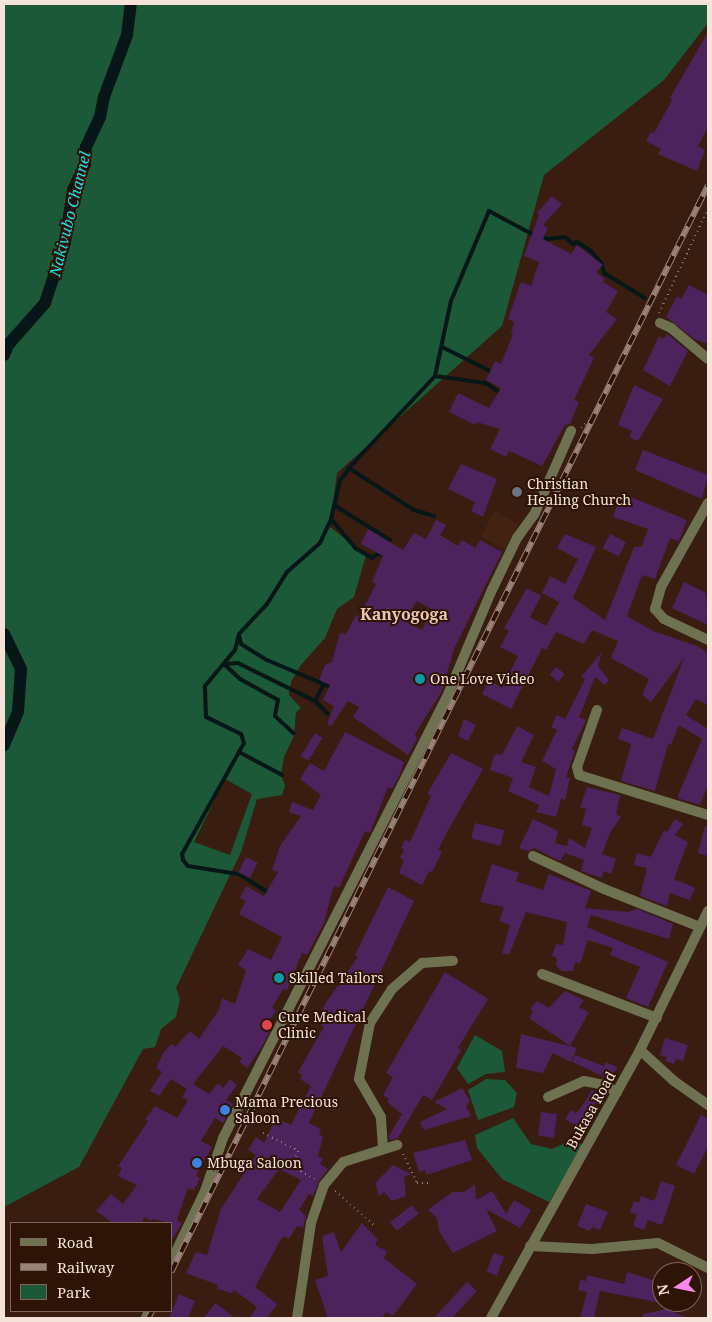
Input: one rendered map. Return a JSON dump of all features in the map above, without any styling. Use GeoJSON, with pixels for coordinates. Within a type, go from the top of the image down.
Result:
{"type":"FeatureCollection","features":[{"type":"Feature","properties":{"kind":"street"},"geometry":{"type":"LineString","coordinates":[[658,320],[671,328],[708,359]]}},
{"type":"Feature","properties":{"kind":"street"},"geometry":{"type":"LineString","coordinates":[[172,1260],[205,1191],[223,1138],[446,699],[491,592],[517,538],[534,515],[571,431]]}},
{"type":"Feature","properties":{"kind":"street"},"geometry":{"type":"LineString","coordinates":[[708,503],[661,587],[655,608],[664,619],[708,640]]}},
{"type":"Feature","properties":{"kind":"street"},"geometry":{"type":"LineString","coordinates":[[597,710],[577,767],[579,775],[708,815]]}},
{"type":"Feature","properties":{"kind":"street"},"geometry":{"type":"LineString","coordinates":[[533,856],[604,889],[700,927]]}},
{"type":"Feature","properties":{"kind":"street","name":"Bukasa Road"},"geometry":{"type":"LineString","coordinates":[[490,1318],[658,1018],[708,911]]}},
{"type":"Feature","properties":{"kind":"street"},"geometry":{"type":"LineString","coordinates":[[383,1148],[381,1117],[359,1079],[370,1023],[392,988],[422,963],[453,961]]}},
{"type":"Feature","properties":{"kind":"street"},"geometry":{"type":"LineString","coordinates":[[542,974],[658,1018]]}},
{"type":"Feature","properties":{"kind":"street"},"geometry":{"type":"LineString","coordinates":[[640,1050],[674,1082],[708,1105]]}},
{"type":"Feature","properties":{"kind":"street"},"geometry":{"type":"LineString","coordinates":[[548,1097],[584,1081],[604,1085],[617,1092]]}},
{"type":"Feature","properties":{"kind":"street"},"geometry":{"type":"LineString","coordinates":[[296,1318],[311,1223],[324,1185],[343,1162],[397,1145]]}},
{"type":"Feature","properties":{"kind":"street"},"geometry":{"type":"LineString","coordinates":[[530,1246],[592,1249],[658,1243],[708,1268]]}},
{"type":"Feature","properties":{"kind":"path"},"geometry":{"type":"LineString","coordinates":[[571,431],[582,427],[591,418],[708,182]]}},
{"type":"Feature","properties":{"kind":"path"},"geometry":{"type":"LineString","coordinates":[[658,320],[708,209]]}},
{"type":"Feature","properties":{"kind":"path"},"geometry":{"type":"LineString","coordinates":[[263,1134],[298,1151],[292,1166],[346,1199],[374,1225]]}},
{"type":"Feature","properties":{"kind":"path"},"geometry":{"type":"LineString","coordinates":[[397,1145],[417,1183],[431,1183]]}},
{"type":"Feature","properties":{"kind":"shaded area"},"geometry":{"type":"Polygon","coordinates":[[[494,511],[519,524],[506,550],[481,537],[494,511]]]}},
{"type":"Feature","properties":{"kind":"green space"},"geometry":{"type":"Polygon","coordinates":[[[4,4],[708,4],[708,23],[664,80],[544,175],[502,326],[337,473],[330,527],[366,555],[354,597],[337,609],[325,638],[301,665],[291,682],[289,695],[301,708],[296,712],[294,736],[284,757],[281,774],[285,786],[282,795],[257,799],[241,852],[176,988],[180,999],[176,1017],[161,1029],[155,1047],[143,1049],[79,1167],[4,1207],[4,4]],[[225,779],[194,842],[230,855],[252,794],[225,779]]]}},
{"type":"Feature","properties":{"kind":"green space"},"geometry":{"type":"Polygon","coordinates":[[[475,1035],[502,1051],[505,1072],[486,1074],[468,1084],[457,1068],[475,1035]]]}},
{"type":"Feature","properties":{"kind":"green space"},"geometry":{"type":"Polygon","coordinates":[[[486,1079],[505,1080],[517,1093],[514,1107],[478,1120],[468,1090],[486,1079]]]}},
{"type":"Feature","properties":{"kind":"green space"},"geometry":{"type":"Polygon","coordinates":[[[513,1118],[531,1144],[552,1149],[565,1143],[584,1144],[549,1202],[502,1179],[477,1148],[475,1135],[513,1118]]]}},
{"type":"Feature","properties":{"kind":"building"},"geometry":{"type":"Polygon","coordinates":[[[708,32],[708,127],[698,146],[705,150],[697,171],[658,154],[661,149],[646,141],[651,132],[654,133],[672,100],[670,98],[708,32]]]}},
{"type":"Feature","properties":{"kind":"building"},"geometry":{"type":"Polygon","coordinates":[[[552,196],[562,204],[543,225],[548,228],[543,239],[571,254],[577,245],[603,265],[596,272],[605,279],[603,282],[618,291],[606,312],[617,319],[589,355],[594,358],[574,400],[579,402],[570,424],[565,425],[542,466],[509,451],[506,457],[490,449],[500,429],[477,422],[475,425],[449,412],[458,393],[489,408],[501,388],[486,380],[495,361],[501,364],[513,334],[511,333],[514,322],[508,319],[521,282],[531,286],[539,262],[524,256],[539,215],[537,213],[552,196]]]}},
{"type":"Feature","properties":{"kind":"building"},"geometry":{"type":"Polygon","coordinates":[[[689,285],[708,295],[708,344],[694,339],[666,317],[677,296],[681,299],[689,285]]]}},
{"type":"Feature","properties":{"kind":"building"},"geometry":{"type":"Polygon","coordinates":[[[667,334],[688,351],[670,386],[643,370],[659,336],[663,339],[667,334]]]}},
{"type":"Feature","properties":{"kind":"building"},"geometry":{"type":"Polygon","coordinates":[[[634,385],[663,399],[638,441],[629,437],[632,431],[618,425],[634,385]]]}},
{"type":"Feature","properties":{"kind":"building"},"geometry":{"type":"Polygon","coordinates":[[[643,450],[708,475],[702,499],[635,470],[643,450]]]}},
{"type":"Feature","properties":{"kind":"building"},"geometry":{"type":"Polygon","coordinates":[[[461,464],[497,479],[483,517],[471,511],[475,502],[448,489],[461,464]]]}},
{"type":"Feature","properties":{"kind":"building"},"geometry":{"type":"Polygon","coordinates":[[[621,493],[687,520],[679,541],[670,538],[655,579],[642,575],[627,616],[653,631],[697,646],[708,653],[708,705],[696,699],[686,715],[706,728],[708,724],[708,785],[700,805],[677,798],[702,739],[679,725],[671,745],[668,744],[655,791],[621,781],[631,744],[618,739],[622,728],[653,739],[684,658],[651,702],[642,695],[649,679],[611,658],[618,641],[592,630],[584,644],[556,632],[546,650],[542,648],[511,709],[482,694],[489,680],[502,688],[518,656],[500,647],[509,631],[504,628],[527,588],[541,596],[530,617],[546,626],[559,602],[542,593],[550,576],[565,584],[578,559],[557,548],[565,534],[596,547],[573,598],[605,620],[634,547],[642,546],[648,529],[613,517],[621,493]]]}},
{"type":"Feature","properties":{"kind":"building"},"geometry":{"type":"Polygon","coordinates":[[[436,520],[446,525],[440,535],[458,546],[462,540],[475,548],[480,540],[502,552],[454,649],[442,691],[415,734],[417,739],[408,755],[353,717],[359,707],[348,701],[331,726],[327,724],[334,706],[323,700],[330,685],[319,680],[325,665],[332,662],[340,633],[346,634],[356,615],[359,617],[376,584],[372,582],[383,556],[361,544],[368,529],[403,550],[414,533],[426,539],[436,520]],[[417,601],[404,621],[422,630],[433,610],[417,601]]]}},
{"type":"Feature","properties":{"kind":"building"},"geometry":{"type":"Polygon","coordinates":[[[610,534],[626,542],[619,556],[603,548],[610,534]]]}},
{"type":"Feature","properties":{"kind":"building"},"geometry":{"type":"Polygon","coordinates":[[[684,582],[706,593],[708,625],[672,608],[684,582]]]}},
{"type":"Feature","properties":{"kind":"building"},"geometry":{"type":"Polygon","coordinates":[[[602,652],[598,666],[609,680],[605,685],[595,677],[579,717],[586,720],[572,749],[575,751],[566,777],[570,778],[565,800],[561,799],[556,817],[536,812],[539,805],[508,791],[513,778],[490,770],[493,758],[496,754],[502,755],[517,726],[534,735],[521,762],[536,767],[529,787],[549,796],[556,769],[542,761],[557,730],[551,727],[557,715],[565,719],[585,679],[581,677],[602,652]]]}},
{"type":"Feature","properties":{"kind":"building"},"geometry":{"type":"Polygon","coordinates":[[[556,667],[565,674],[559,682],[550,675],[556,667]]]}},
{"type":"Feature","properties":{"kind":"building"},"geometry":{"type":"Polygon","coordinates":[[[464,719],[476,725],[468,741],[458,736],[464,719]]]}},
{"type":"Feature","properties":{"kind":"building"},"geometry":{"type":"Polygon","coordinates":[[[345,732],[404,762],[392,789],[388,787],[370,833],[365,831],[339,888],[335,886],[324,923],[307,955],[302,953],[287,990],[283,989],[272,1008],[276,1011],[268,1022],[273,1025],[261,1048],[247,1068],[239,1062],[242,1058],[223,1046],[193,1084],[209,1094],[218,1083],[223,1088],[230,1079],[237,1085],[226,1100],[233,1104],[223,1123],[215,1118],[201,1141],[212,1147],[196,1176],[200,1178],[194,1190],[188,1188],[177,1220],[182,1223],[172,1239],[172,1222],[153,1219],[151,1221],[144,1217],[142,1222],[112,1222],[96,1211],[111,1194],[123,1204],[137,1185],[118,1176],[122,1168],[118,1166],[148,1121],[145,1119],[155,1106],[177,1118],[188,1100],[182,1097],[187,1089],[171,1079],[159,1096],[150,1091],[162,1072],[156,1068],[164,1052],[171,1044],[175,1047],[190,1031],[199,1039],[219,1010],[222,998],[235,1004],[246,970],[238,965],[248,949],[271,960],[282,937],[239,914],[246,901],[240,898],[246,886],[264,896],[278,872],[272,870],[280,846],[301,816],[289,812],[292,802],[313,810],[321,795],[300,779],[310,763],[324,771],[345,732]]]}},
{"type":"Feature","properties":{"kind":"building"},"geometry":{"type":"Polygon","coordinates":[[[315,733],[323,738],[308,761],[301,756],[315,733]]]}},
{"type":"Feature","properties":{"kind":"building"},"geometry":{"type":"Polygon","coordinates":[[[451,753],[483,769],[438,850],[442,852],[432,872],[429,871],[422,885],[399,873],[404,860],[400,858],[404,850],[401,848],[405,840],[410,842],[431,796],[427,794],[451,753]]]}},
{"type":"Feature","properties":{"kind":"building"},"geometry":{"type":"Polygon","coordinates":[[[587,787],[620,795],[616,814],[621,817],[610,833],[602,854],[616,859],[611,874],[604,871],[602,878],[581,871],[584,860],[565,853],[560,861],[534,848],[528,851],[519,848],[533,819],[558,831],[555,843],[567,846],[569,838],[585,848],[592,828],[582,825],[586,809],[580,807],[587,787]]]}},
{"type":"Feature","properties":{"kind":"building"},"geometry":{"type":"Polygon","coordinates":[[[675,819],[683,824],[675,835],[688,842],[674,879],[695,888],[690,900],[670,893],[667,906],[640,896],[647,868],[634,865],[637,853],[651,857],[664,830],[667,832],[675,819]]]}},
{"type":"Feature","properties":{"kind":"building"},"geometry":{"type":"Polygon","coordinates":[[[475,823],[504,830],[500,846],[471,839],[475,823]]]}},
{"type":"Feature","properties":{"kind":"building"},"geometry":{"type":"Polygon","coordinates":[[[705,826],[708,826],[708,856],[698,853],[705,826]]]}},
{"type":"Feature","properties":{"kind":"building"},"geometry":{"type":"Polygon","coordinates":[[[246,857],[258,863],[250,878],[238,872],[246,857]]]}},
{"type":"Feature","properties":{"kind":"building"},"geometry":{"type":"Polygon","coordinates":[[[492,864],[519,873],[516,881],[543,890],[549,874],[591,891],[585,908],[628,912],[637,909],[673,924],[669,939],[591,915],[587,927],[668,962],[648,1007],[626,998],[640,967],[610,955],[613,948],[588,940],[580,964],[575,962],[573,971],[561,971],[556,965],[557,958],[552,956],[556,944],[563,945],[567,922],[526,912],[509,955],[502,953],[510,925],[499,921],[504,907],[480,902],[492,864]]]}},
{"type":"Feature","properties":{"kind":"building"},"geometry":{"type":"Polygon","coordinates":[[[388,887],[414,901],[309,1123],[321,1129],[319,1134],[323,1137],[318,1156],[323,1159],[320,1164],[328,1169],[319,1181],[313,1196],[309,1194],[299,1210],[306,1216],[303,1228],[297,1226],[289,1239],[285,1236],[281,1239],[255,1287],[277,1304],[267,1318],[250,1318],[257,1307],[234,1290],[232,1293],[217,1289],[218,1285],[186,1273],[196,1252],[207,1255],[221,1209],[256,1155],[248,1150],[256,1137],[264,1143],[276,1118],[291,1125],[311,1086],[300,1079],[302,1075],[298,1072],[324,1027],[317,1023],[325,1004],[358,957],[355,955],[388,887]],[[279,1169],[257,1199],[280,1212],[301,1180],[279,1169]]]}},
{"type":"Feature","properties":{"kind":"building"},"geometry":{"type":"Polygon","coordinates":[[[445,972],[488,999],[458,1048],[461,1050],[432,1100],[423,1095],[398,1138],[390,1140],[389,1136],[402,1114],[387,1102],[389,1099],[383,1095],[393,1077],[386,1073],[445,972]]]}},
{"type":"Feature","properties":{"kind":"building"},"geometry":{"type":"Polygon","coordinates":[[[565,991],[584,1000],[579,1007],[589,1012],[570,1046],[529,1018],[533,1012],[530,1009],[537,1001],[549,1008],[565,991]]]}},
{"type":"Feature","properties":{"kind":"building"},"geometry":{"type":"Polygon","coordinates":[[[521,1034],[577,1048],[571,1062],[553,1053],[543,1073],[516,1068],[521,1034]]]}},
{"type":"Feature","properties":{"kind":"building"},"geometry":{"type":"Polygon","coordinates":[[[665,1038],[688,1045],[683,1061],[676,1059],[674,1064],[665,1061],[667,1057],[660,1055],[665,1038]]]}},
{"type":"Feature","properties":{"kind":"building"},"geometry":{"type":"Polygon","coordinates":[[[575,1055],[604,1066],[606,1062],[617,1067],[611,1080],[572,1062],[575,1055]]]}},
{"type":"Feature","properties":{"kind":"building"},"geometry":{"type":"Polygon","coordinates":[[[462,1088],[470,1101],[466,1106],[471,1116],[424,1130],[420,1122],[447,1109],[434,1102],[462,1088]]]}},
{"type":"Feature","properties":{"kind":"building"},"geometry":{"type":"Polygon","coordinates":[[[592,1090],[601,1095],[580,1129],[565,1119],[571,1110],[576,1113],[580,1109],[592,1090]]]}},
{"type":"Feature","properties":{"kind":"building"},"geometry":{"type":"Polygon","coordinates":[[[541,1112],[557,1114],[554,1138],[538,1136],[541,1112]]]}},
{"type":"Feature","properties":{"kind":"building"},"geometry":{"type":"Polygon","coordinates":[[[701,1115],[708,1119],[708,1147],[694,1174],[676,1165],[701,1115]]]}},
{"type":"Feature","properties":{"kind":"building"},"geometry":{"type":"Polygon","coordinates":[[[465,1140],[472,1160],[426,1175],[425,1170],[419,1172],[413,1153],[465,1140]]]}},
{"type":"Feature","properties":{"kind":"building"},"geometry":{"type":"Polygon","coordinates":[[[393,1165],[411,1174],[404,1177],[406,1196],[392,1201],[384,1192],[379,1196],[375,1183],[393,1165]]]}},
{"type":"Feature","properties":{"kind":"building"},"geometry":{"type":"Polygon","coordinates":[[[661,1181],[675,1186],[662,1225],[648,1220],[644,1230],[633,1226],[637,1215],[630,1212],[634,1201],[639,1203],[641,1196],[654,1201],[661,1181]]]}},
{"type":"Feature","properties":{"kind":"building"},"geometry":{"type":"Polygon","coordinates":[[[475,1184],[476,1200],[492,1191],[506,1214],[514,1200],[531,1210],[520,1228],[486,1209],[497,1231],[453,1253],[439,1231],[437,1218],[428,1210],[452,1192],[464,1192],[475,1184]]]}},
{"type":"Feature","properties":{"kind":"building"},"geometry":{"type":"Polygon","coordinates":[[[586,1204],[608,1212],[600,1230],[592,1227],[590,1231],[577,1226],[586,1204]]]}},
{"type":"Feature","properties":{"kind":"building"},"geometry":{"type":"Polygon","coordinates":[[[412,1205],[419,1214],[397,1231],[390,1222],[412,1205]]]}},
{"type":"Feature","properties":{"kind":"building"},"geometry":{"type":"Polygon","coordinates":[[[362,1223],[378,1240],[375,1245],[387,1251],[384,1258],[417,1284],[393,1316],[386,1312],[382,1318],[328,1318],[315,1280],[328,1276],[322,1236],[334,1232],[341,1252],[362,1223]]]}},
{"type":"Feature","properties":{"kind":"building"},"geometry":{"type":"Polygon","coordinates":[[[494,1253],[504,1257],[497,1276],[487,1272],[494,1253]]]}},
{"type":"Feature","properties":{"kind":"building"},"geometry":{"type":"Polygon","coordinates":[[[627,1272],[652,1280],[652,1301],[600,1291],[594,1318],[580,1318],[587,1292],[578,1290],[580,1280],[586,1281],[587,1275],[624,1284],[627,1272]]]}},
{"type":"Feature","properties":{"kind":"building"},"geometry":{"type":"Polygon","coordinates":[[[467,1282],[477,1291],[452,1318],[434,1318],[467,1282]]]}},
{"type":"Feature","properties":{"kind":"building"},"geometry":{"type":"Polygon","coordinates":[[[179,1294],[195,1301],[188,1318],[169,1318],[179,1294]]]}},
{"type":"Feature","properties":{"kind":"building"},"geometry":{"type":"Polygon","coordinates":[[[215,1303],[235,1318],[204,1318],[215,1303]]]}},
{"type":"Feature","properties":{"kind":"building"},"geometry":{"type":"Polygon","coordinates":[[[673,1312],[688,1318],[643,1318],[643,1314],[673,1312]]]}},
{"type":"Feature","properties":{"kind":"waterway","name":"Nakivubo Channel"},"geometry":{"type":"LineString","coordinates":[[4,355],[8,345],[45,303],[65,242],[73,190],[85,164],[86,147],[100,117],[104,97],[127,35],[131,4]]}},
{"type":"Feature","properties":{"kind":"waterway"},"geometry":{"type":"LineString","coordinates":[[269,893],[238,874],[188,866],[183,860],[182,854],[244,743],[241,734],[206,717],[205,686],[235,650],[239,634],[267,604],[287,572],[320,543],[331,519],[340,481],[349,468],[435,376],[451,301],[489,211],[530,233],[547,239],[565,237],[573,244],[577,242],[591,251],[601,263],[604,273],[645,298]]}},
{"type":"Feature","properties":{"kind":"waterway"},"geometry":{"type":"LineString","coordinates":[[442,347],[494,373]]}},
{"type":"Feature","properties":{"kind":"waterway"},"geometry":{"type":"LineString","coordinates":[[435,376],[486,383],[502,394]]}},
{"type":"Feature","properties":{"kind":"waterway"},"geometry":{"type":"LineString","coordinates":[[349,468],[414,510],[434,516]]}},
{"type":"Feature","properties":{"kind":"waterway"},"geometry":{"type":"LineString","coordinates":[[334,505],[390,540]]}},
{"type":"Feature","properties":{"kind":"waterway"},"geometry":{"type":"LineString","coordinates":[[331,519],[355,548],[372,558],[379,553],[383,555]]}},
{"type":"Feature","properties":{"kind":"waterway","name":"Nakivubo Channel"},"geometry":{"type":"LineString","coordinates":[[4,634],[21,669],[18,712],[4,745]]}},
{"type":"Feature","properties":{"kind":"waterway"},"geometry":{"type":"LineString","coordinates":[[239,635],[241,644],[267,660],[333,688]]}},
{"type":"Feature","properties":{"kind":"waterway"},"geometry":{"type":"LineString","coordinates":[[225,664],[238,663],[315,701],[328,714]]}},
{"type":"Feature","properties":{"kind":"waterway"},"geometry":{"type":"LineString","coordinates":[[224,664],[240,679],[278,700],[275,716],[293,733]]}},
{"type":"Feature","properties":{"kind":"waterway"},"geometry":{"type":"LineString","coordinates":[[315,701],[324,684]]}},
{"type":"Feature","properties":{"kind":"waterway"},"geometry":{"type":"LineString","coordinates":[[239,752],[282,775]]}},
{"type":"Feature","properties":{"kind":"railway"},"geometry":{"type":"LineString","coordinates":[[172,1270],[708,185]]}},
{"type":"Feature","properties":{"kind":"railway"},"geometry":{"type":"LineString","coordinates":[[148,1318],[151,1312]]}},
{"type":"Feature","properties":{"kind":"place","name":"Christian Healing Church"},"geometry":{"type":"Point","coordinates":[517,492]}},
{"type":"Feature","properties":{"kind":"place","name":"One Love Video"},"geometry":{"type":"Point","coordinates":[420,679]}},
{"type":"Feature","properties":{"kind":"place","name":"Skilled Tailors"},"geometry":{"type":"Point","coordinates":[279,978]}},
{"type":"Feature","properties":{"kind":"place","name":"Cure Medical Clinic"},"geometry":{"type":"Point","coordinates":[267,1025]}},
{"type":"Feature","properties":{"kind":"place","name":"Mama Precious Saloon"},"geometry":{"type":"Point","coordinates":[225,1110]}},
{"type":"Feature","properties":{"kind":"place","name":"Mbuga Saloon"},"geometry":{"type":"Point","coordinates":[197,1163]}},
{"type":"Feature","properties":{"kind":"district","name":"Kanyogoga"},"geometry":{"type":"Point","coordinates":[404,614]}}]}
